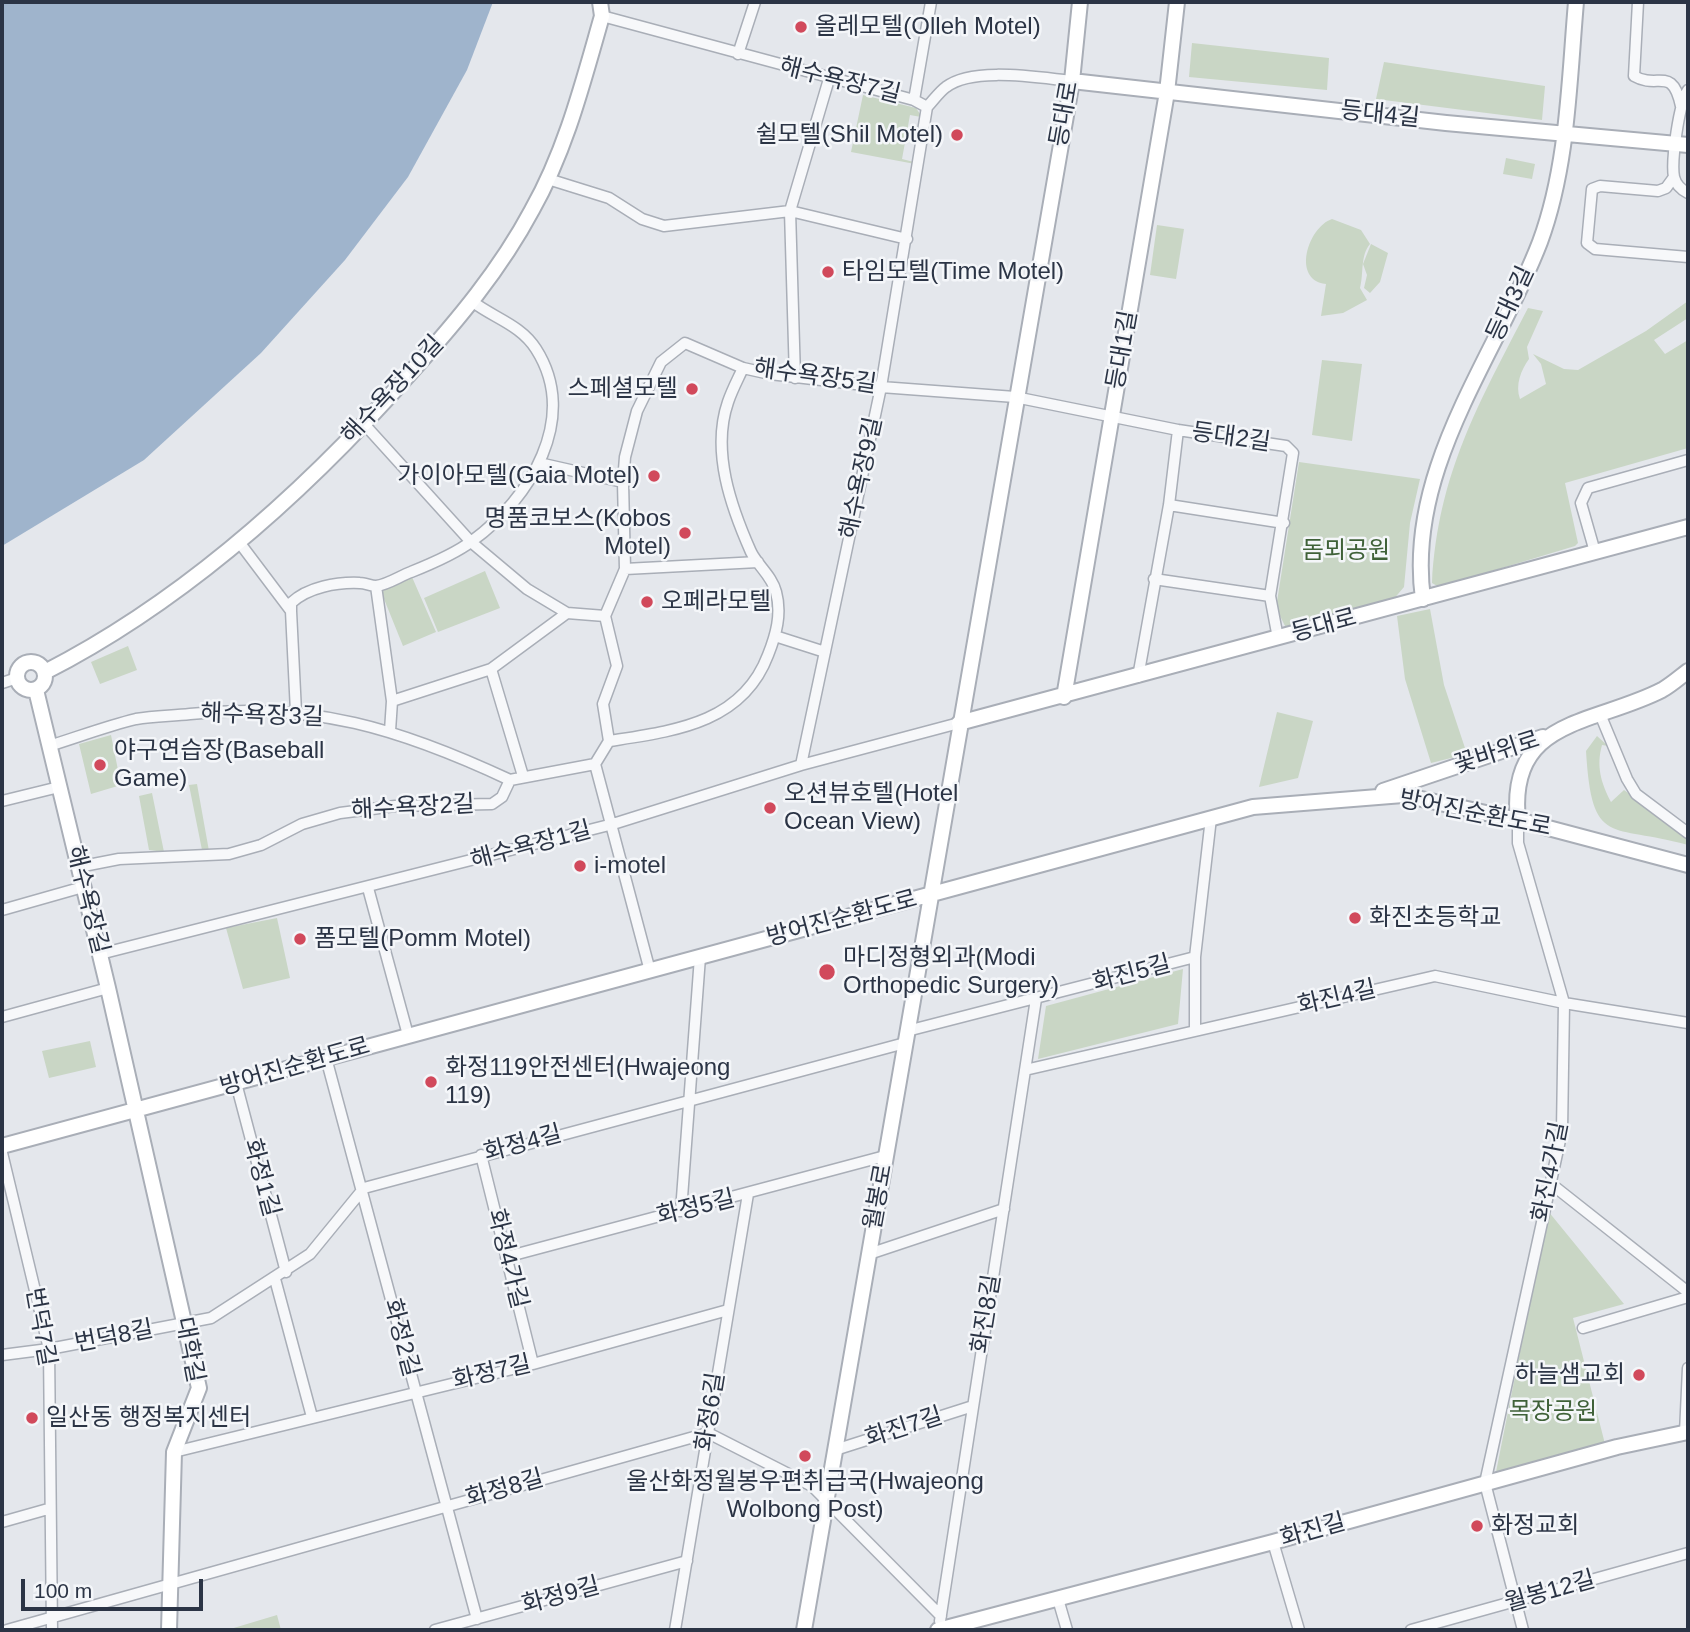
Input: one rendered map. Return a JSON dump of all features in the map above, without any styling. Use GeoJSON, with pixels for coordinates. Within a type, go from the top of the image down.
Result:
{"type":"FeatureCollection","features":[{"type":"Feature","properties":{"kind":"street"},"geometry":{"type":"LineString","coordinates":[[738,54],[755,2]]}},
{"type":"Feature","properties":{"kind":"street"},"geometry":{"type":"LineString","coordinates":[[914,100],[931,2]]}},
{"type":"Feature","properties":{"kind":"street","name":"등대로"},"geometry":{"type":"LineString","coordinates":[[930,894],[1072,81],[1080,2]]}},
{"type":"Feature","properties":{"kind":"street","name":"등대1길"},"geometry":{"type":"LineString","coordinates":[[1064,697],[1167,92],[1177,2]]}},
{"type":"Feature","properties":{"kind":"street","name":"등대3길"},"geometry":{"type":"LineString","coordinates":[[1423,599],[1420,575],[1423,527],[1432,486],[1465,401],[1540,242],[1555,189],[1564,135],[1576,2]]}},
{"type":"Feature","properties":{"kind":"street"},"geometry":{"type":"LineString","coordinates":[[1638,2],[1634,76],[1667,80],[1674,85],[1681,106],[1682,145],[1674,177],[1666,188],[1658,191],[1600,186],[1592,189],[1587,243],[1595,249],[1688,257]]}},
{"type":"Feature","properties":{"kind":"street","name":"해수욕장7길"},"geometry":{"type":"LineString","coordinates":[[601,9],[738,54],[914,100],[927,107],[947,86],[968,79],[1010,75],[1072,81]]}},
{"type":"Feature","properties":{"kind":"street","name":"해수욕장10길"},"geometry":{"type":"LineString","coordinates":[[45,672],[123,626],[239,542],[365,425],[473,302],[532,212],[548,179],[566,135],[601,9]]}},
{"type":"Feature","properties":{"kind":"street"},"geometry":{"type":"LineString","coordinates":[[795,378],[790,211],[829,79]]}},
{"type":"Feature","properties":{"kind":"street","name":"등대4길"},"geometry":{"type":"LineString","coordinates":[[1072,81],[1564,135],[1682,145]]}},
{"type":"Feature","properties":{"kind":"street"},"geometry":{"type":"LineString","coordinates":[[1681,106],[1688,90]]}},
{"type":"Feature","properties":{"kind":"street","name":"해수욕장9길"},"geometry":{"type":"LineString","coordinates":[[801,765],[881,387],[927,107]]}},
{"type":"Feature","properties":{"kind":"street"},"geometry":{"type":"LineString","coordinates":[[1674,177],[1681,189],[1688,193]]}},
{"type":"Feature","properties":{"kind":"street"},"geometry":{"type":"LineString","coordinates":[[548,179],[609,198],[642,219],[664,226],[790,211],[907,239]]}},
{"type":"Feature","properties":{"kind":"street"},"geometry":{"type":"LineString","coordinates":[[296,712],[291,603],[312,589],[360,583],[376,586],[423,567],[471,542],[508,510],[530,484],[551,425],[553,398],[547,372],[536,349],[523,332],[473,302]]}},
{"type":"Feature","properties":{"kind":"street","name":"해수욕장5길"},"geometry":{"type":"LineString","coordinates":[[605,616],[625,569],[623,482],[625,457],[637,411],[661,362],[685,343],[743,368],[795,378],[1015,397],[1111,415]]}},
{"type":"Feature","properties":{"kind":"street"},"geometry":{"type":"LineString","coordinates":[[609,741],[697,725],[718,714],[740,699],[761,674],[775,636],[779,612],[776,591],[758,562],[732,506],[722,450],[727,403],[743,368]]}},
{"type":"Feature","properties":{"kind":"street","name":"등대2길"},"geometry":{"type":"LineString","coordinates":[[1111,415],[1178,430],[1286,446],[1293,452],[1284,523],[1270,596],[1278,638]]}},
{"type":"Feature","properties":{"kind":"street"},"geometry":{"type":"LineString","coordinates":[[365,425],[471,542],[527,589],[567,613],[605,616],[617,666],[603,704],[609,741],[595,764],[650,971]]}},
{"type":"Feature","properties":{"kind":"street","name":"등대2길"},"geometry":{"type":"LineString","coordinates":[[1138,677],[1169,505],[1178,430]]}},
{"type":"Feature","properties":{"kind":"street"},"geometry":{"type":"LineString","coordinates":[[1595,552],[1581,503],[1588,488],[1688,460]]}},
{"type":"Feature","properties":{"kind":"street"},"geometry":{"type":"LineString","coordinates":[[539,463],[623,482]]}},
{"type":"Feature","properties":{"kind":"street"},"geometry":{"type":"LineString","coordinates":[[1169,505],[1284,523]]}},
{"type":"Feature","properties":{"kind":"street","name":"등대로"},"geometry":{"type":"LineString","coordinates":[[959,723],[1064,697],[1688,527]]}},
{"type":"Feature","properties":{"kind":"street"},"geometry":{"type":"LineString","coordinates":[[239,542],[291,611]]}},
{"type":"Feature","properties":{"kind":"street"},"geometry":{"type":"LineString","coordinates":[[625,569],[758,562]]}},
{"type":"Feature","properties":{"kind":"street"},"geometry":{"type":"LineString","coordinates":[[1154,579],[1270,596]]}},
{"type":"Feature","properties":{"kind":"street"},"geometry":{"type":"LineString","coordinates":[[376,586],[393,701],[390,731]]}},
{"type":"Feature","properties":{"kind":"street"},"geometry":{"type":"LineString","coordinates":[[393,701],[491,669],[567,613]]}},
{"type":"Feature","properties":{"kind":"street"},"geometry":{"type":"LineString","coordinates":[[775,636],[825,652]]}},
{"type":"Feature","properties":{"kind":"street"},"geometry":{"type":"LineString","coordinates":[[26,662],[40,664],[45,672],[43,684],[36,690],[22,687],[17,678],[19,669],[26,662]]}},
{"type":"Feature","properties":{"kind":"street"},"geometry":{"type":"LineString","coordinates":[[491,669],[523,776]]}},
{"type":"Feature","properties":{"kind":"street","name":"꽃바위로"},"geometry":{"type":"LineString","coordinates":[[1363,798],[1551,735],[1663,690],[1688,671]]}},
{"type":"Feature","properties":{"kind":"street"},"geometry":{"type":"LineString","coordinates":[[2,682],[17,678]]}},
{"type":"Feature","properties":{"kind":"street","name":"해수욕장길"},"geometry":{"type":"LineString","coordinates":[[36,690],[136,1112]]}},
{"type":"Feature","properties":{"kind":"street","name":"해수욕장3길"},"geometry":{"type":"LineString","coordinates":[[49,746],[137,719],[220,711],[296,712],[359,722],[441,747],[510,780]]}},
{"type":"Feature","properties":{"kind":"street"},"geometry":{"type":"LineString","coordinates":[[1600,714],[1626,779],[1636,794],[1688,833]]}},
{"type":"Feature","properties":{"kind":"street","name":"해수욕장1길"},"geometry":{"type":"LineString","coordinates":[[100,954],[613,824],[801,765],[959,723]]}},
{"type":"Feature","properties":{"kind":"street","name":"꽃바위로"},"geometry":{"type":"LineString","coordinates":[[1518,820],[1515,794],[1518,777],[1527,756],[1551,735]]}},
{"type":"Feature","properties":{"kind":"street"},"geometry":{"type":"LineString","coordinates":[[510,780],[595,764]]}},
{"type":"Feature","properties":{"kind":"street","name":"해수욕장2길"},"geometry":{"type":"LineString","coordinates":[[78,867],[119,859],[229,854],[261,845],[302,824],[340,813],[395,806],[492,804],[502,797],[510,780]]}},
{"type":"Feature","properties":{"kind":"street"},"geometry":{"type":"LineString","coordinates":[[2,802],[59,787]]}},
{"type":"Feature","properties":{"kind":"street","name":"방어진순환도로"},"geometry":{"type":"LineString","coordinates":[[2,1146],[136,1112],[408,1035],[1253,807],[1403,795],[1518,820],[1688,865]]}},
{"type":"Feature","properties":{"kind":"street"},"geometry":{"type":"LineString","coordinates":[[1195,1029],[1195,957],[1211,818]]}},
{"type":"Feature","properties":{"kind":"street","name":"화진4가길"},"geometry":{"type":"LineString","coordinates":[[1485,1483],[1562,1131],[1564,1003],[1518,844],[1518,820]]}},
{"type":"Feature","properties":{"kind":"street"},"geometry":{"type":"LineString","coordinates":[[2,910],[83,887]]}},
{"type":"Feature","properties":{"kind":"street"},"geometry":{"type":"LineString","coordinates":[[368,888],[408,1035]]}},
{"type":"Feature","properties":{"kind":"street","name":"월봉로"},"geometry":{"type":"LineString","coordinates":[[804,1630],[930,894]]}},
{"type":"Feature","properties":{"kind":"street"},"geometry":{"type":"LineString","coordinates":[[681,1211],[700,957]]}},
{"type":"Feature","properties":{"kind":"street","name":"화진5길"},"geometry":{"type":"LineString","coordinates":[[906,1037],[1195,957]]}},
{"type":"Feature","properties":{"kind":"street","name":"화진4길"},"geometry":{"type":"LineString","coordinates":[[1025,1070],[1435,976],[1564,1003],[1688,1023]]}},
{"type":"Feature","properties":{"kind":"street"},"geometry":{"type":"LineString","coordinates":[[2,1017],[108,988]]}},
{"type":"Feature","properties":{"kind":"street","name":"화진8길"},"geometry":{"type":"LineString","coordinates":[[939,1625],[1036,999]]}},
{"type":"Feature","properties":{"kind":"street","name":"화정4길"},"geometry":{"type":"LineString","coordinates":[[362,1191],[481,1155],[906,1037]]}},
{"type":"Feature","properties":{"kind":"street","name":"화정2길"},"geometry":{"type":"LineString","coordinates":[[326,1058],[477,1619]]}},
{"type":"Feature","properties":{"kind":"street","name":"화정1길"},"geometry":{"type":"LineString","coordinates":[[236,1083],[286,1272]]}},
{"type":"Feature","properties":{"kind":"street","name":"대학길"},"geometry":{"type":"LineString","coordinates":[[136,1112],[199,1388],[174,1452],[169,1630]]}},
{"type":"Feature","properties":{"kind":"street","name":"번덕7길"},"geometry":{"type":"LineString","coordinates":[[2,1153],[49,1349],[48,1509],[52,1630]]}},
{"type":"Feature","properties":{"kind":"street","name":"화정4가길"},"geometry":{"type":"LineString","coordinates":[[481,1155],[533,1364]]}},
{"type":"Feature","properties":{"kind":"street","name":"화정5길"},"geometry":{"type":"LineString","coordinates":[[506,1256],[885,1156]]}},
{"type":"Feature","properties":{"kind":"street"},"geometry":{"type":"LineString","coordinates":[[1550,1183],[1688,1295]]}},
{"type":"Feature","properties":{"kind":"street"},"geometry":{"type":"LineString","coordinates":[[184,1324],[211,1318],[286,1272],[310,1254],[362,1191]]}},
{"type":"Feature","properties":{"kind":"street","name":"화정6길"},"geometry":{"type":"LineString","coordinates":[[675,1630],[748,1194]]}},
{"type":"Feature","properties":{"kind":"street"},"geometry":{"type":"LineString","coordinates":[[869,1254],[1004,1209]]}},
{"type":"Feature","properties":{"kind":"street"},"geometry":{"type":"LineString","coordinates":[[275,1279],[312,1417]]}},
{"type":"Feature","properties":{"kind":"street"},"geometry":{"type":"LineString","coordinates":[[1583,1328],[1688,1295]]}},
{"type":"Feature","properties":{"kind":"street","name":"화정7길"},"geometry":{"type":"LineString","coordinates":[[174,1452],[533,1364],[728,1310]]}},
{"type":"Feature","properties":{"kind":"street","name":"번덕8길"},"geometry":{"type":"LineString","coordinates":[[2,1355],[184,1324]]}},
{"type":"Feature","properties":{"kind":"street"},"geometry":{"type":"LineString","coordinates":[[1687,1437],[1688,1368]]}},
{"type":"Feature","properties":{"kind":"street","name":"화진7길"},"geometry":{"type":"LineString","coordinates":[[835,1450],[973,1406]]}},
{"type":"Feature","properties":{"kind":"street"},"geometry":{"type":"LineString","coordinates":[[708,1433],[812,1486],[827,1499],[939,1625]]}},
{"type":"Feature","properties":{"kind":"street","name":"화정8길"},"geometry":{"type":"LineString","coordinates":[[7,1630],[708,1433]]}},
{"type":"Feature","properties":{"kind":"street","name":"화진길"},"geometry":{"type":"LineString","coordinates":[[939,1625],[1058,1599],[1617,1447],[1687,1437]]}},
{"type":"Feature","properties":{"kind":"street"},"geometry":{"type":"LineString","coordinates":[[1485,1483],[1523,1630]]}},
{"type":"Feature","properties":{"kind":"street"},"geometry":{"type":"LineString","coordinates":[[2,1522],[48,1509]]}},
{"type":"Feature","properties":{"kind":"street"},"geometry":{"type":"LineString","coordinates":[[1273,1542],[1299,1630]]}},
{"type":"Feature","properties":{"kind":"street","name":"월봉12길"},"geometry":{"type":"LineString","coordinates":[[1411,1630],[1688,1553]]}},
{"type":"Feature","properties":{"kind":"street","name":"화정9길"},"geometry":{"type":"LineString","coordinates":[[435,1630],[687,1561]]}},
{"type":"Feature","properties":{"kind":"street"},"geometry":{"type":"LineString","coordinates":[[1058,1599],[1067,1630]]}},
{"type":"Feature","properties":{"kind":"green space"},"geometry":{"type":"Polygon","coordinates":[[[1192,43],[1329,58],[1327,90],[1189,77],[1192,43]]]}},
{"type":"Feature","properties":{"kind":"green space"},"geometry":{"type":"Polygon","coordinates":[[[1384,62],[1545,86],[1542,120],[1376,99],[1384,62]]]}},
{"type":"Feature","properties":{"kind":"green space"},"geometry":{"type":"Polygon","coordinates":[[[863,95],[916,108],[922,117],[915,164],[851,152],[863,95]],[[910,115],[902,159],[914,162],[921,117],[910,115]]]}},
{"type":"Feature","properties":{"kind":"green space"},"geometry":{"type":"Polygon","coordinates":[[[1506,158],[1535,164],[1532,179],[1503,174],[1506,158]]]}},
{"type":"Feature","properties":{"kind":"green space"},"geometry":{"type":"Polygon","coordinates":[[[1332,219],[1361,230],[1370,244],[1363,259],[1360,288],[1367,300],[1343,313],[1321,316],[1326,284],[1315,280],[1309,273],[1307,253],[1316,232],[1332,219]]]}},
{"type":"Feature","properties":{"kind":"green space"},"geometry":{"type":"Polygon","coordinates":[[[1157,225],[1184,229],[1176,279],[1150,275],[1157,225]]]}},
{"type":"Feature","properties":{"kind":"green space"},"geometry":{"type":"Polygon","coordinates":[[[1371,244],[1388,253],[1380,282],[1370,293],[1364,288],[1367,275],[1363,264],[1371,244]]]}},
{"type":"Feature","properties":{"kind":"green space"},"geometry":{"type":"Polygon","coordinates":[[[1688,301],[1688,318],[1654,340],[1665,354],[1688,340],[1688,448],[1565,483],[1578,543],[1575,546],[1439,587],[1432,583],[1436,543],[1452,473],[1478,408],[1528,308],[1543,311],[1527,347],[1529,359],[1520,378],[1520,399],[1546,384],[1541,364],[1533,354],[1564,369],[1578,370],[1646,331],[1688,301]]]}},
{"type":"Feature","properties":{"kind":"green space"},"geometry":{"type":"Polygon","coordinates":[[[1322,360],[1362,364],[1352,441],[1312,435],[1322,360]]]}},
{"type":"Feature","properties":{"kind":"green space","name":"돔뫼공원"},"geometry":{"type":"Polygon","coordinates":[[[1299,462],[1420,479],[1410,523],[1404,587],[1392,601],[1288,632],[1276,608],[1299,462]]]}},
{"type":"Feature","properties":{"kind":"green space"},"geometry":{"type":"Polygon","coordinates":[[[485,571],[500,608],[438,632],[424,598],[485,571]]]}},
{"type":"Feature","properties":{"kind":"green space"},"geometry":{"type":"Polygon","coordinates":[[[412,577],[436,632],[403,646],[382,594],[383,590],[412,577]]]}},
{"type":"Feature","properties":{"kind":"green space"},"geometry":{"type":"Polygon","coordinates":[[[1430,609],[1444,685],[1467,754],[1431,763],[1405,679],[1397,616],[1430,609]]]}},
{"type":"Feature","properties":{"kind":"green space","name":"야구연습장(Baseball Game)"},"geometry":{"type":"Polygon","coordinates":[[[128,646],[137,670],[100,684],[91,662],[128,646]]]}},
{"type":"Feature","properties":{"kind":"green space"},"geometry":{"type":"Polygon","coordinates":[[[1277,712],[1313,721],[1298,778],[1259,787],[1277,712]]]}},
{"type":"Feature","properties":{"kind":"green space","name":"야구연습장(Baseball Game)"},"geometry":{"type":"Polygon","coordinates":[[[111,735],[121,785],[91,794],[79,744],[111,735]]]}},
{"type":"Feature","properties":{"kind":"green space"},"geometry":{"type":"Polygon","coordinates":[[[1597,736],[1608,746],[1602,745],[1600,767],[1602,781],[1611,802],[1624,790],[1688,835],[1688,845],[1623,831],[1610,827],[1600,818],[1589,782],[1586,751],[1597,736]]]}},
{"type":"Feature","properties":{"kind":"green space"},"geometry":{"type":"Polygon","coordinates":[[[197,784],[209,851],[202,850],[189,785],[197,784]]]}},
{"type":"Feature","properties":{"kind":"green space"},"geometry":{"type":"Polygon","coordinates":[[[152,793],[164,852],[149,850],[139,796],[152,793]]]}},
{"type":"Feature","properties":{"kind":"green space"},"geometry":{"type":"Polygon","coordinates":[[[277,918],[290,978],[243,989],[226,928],[277,918]]]}},
{"type":"Feature","properties":{"kind":"green space"},"geometry":{"type":"Polygon","coordinates":[[[1183,969],[1178,1024],[1038,1059],[1046,1006],[1183,969]]]}},
{"type":"Feature","properties":{"kind":"green space"},"geometry":{"type":"Polygon","coordinates":[[[90,1041],[96,1067],[49,1078],[42,1051],[90,1041]]]}},
{"type":"Feature","properties":{"kind":"green space","name":"목장공원"},"geometry":{"type":"Polygon","coordinates":[[[1548,1211],[1624,1304],[1573,1318],[1605,1444],[1496,1472],[1548,1211]]]}},
{"type":"Feature","properties":{"kind":"green space"},"geometry":{"type":"Polygon","coordinates":[[[277,1615],[281,1630],[227,1630],[277,1615]]]}},
{"type":"Feature","properties":{"kind":"water"},"geometry":{"type":"Polygon","coordinates":[[[2,2],[493,2],[467,70],[408,177],[345,260],[261,353],[144,460],[2,546],[2,2]]]}},
{"type":"Feature","properties":{"kind":"place","name":"올레모텔(Olleh Motel)"},"geometry":{"type":"Point","coordinates":[801,27]}},
{"type":"Feature","properties":{"kind":"place","name":"쉴모텔(Shil Motel)"},"geometry":{"type":"Point","coordinates":[957,135]}},
{"type":"Feature","properties":{"kind":"place","name":"타임모텔(Time Motel)"},"geometry":{"type":"Point","coordinates":[828,272]}},
{"type":"Feature","properties":{"kind":"place","name":"스페셜모텔"},"geometry":{"type":"Point","coordinates":[692,389]}},
{"type":"Feature","properties":{"kind":"place","name":"가이아모텔(Gaia Motel)"},"geometry":{"type":"Point","coordinates":[654,476]}},
{"type":"Feature","properties":{"kind":"place","name":"명품코보스(Kobos Motel)"},"geometry":{"type":"Point","coordinates":[685,533]}},
{"type":"Feature","properties":{"kind":"place","name":"오페라모텔"},"geometry":{"type":"Point","coordinates":[647,602]}},
{"type":"Feature","properties":{"kind":"place","name":"야구연습장(Baseball Game)"},"geometry":{"type":"Point","coordinates":[100,765]}},
{"type":"Feature","properties":{"kind":"place","name":"오션뷰호텔(Hotel Ocean View)"},"geometry":{"type":"Point","coordinates":[770,808]}},
{"type":"Feature","properties":{"kind":"place","name":"i-motel"},"geometry":{"type":"Point","coordinates":[580,866]}},
{"type":"Feature","properties":{"kind":"place","name":"화진초등학교"},"geometry":{"type":"Point","coordinates":[1355,918]}},
{"type":"Feature","properties":{"kind":"place","name":"폼모텔(Pomm Motel)"},"geometry":{"type":"Point","coordinates":[300,939]}},
{"type":"Feature","properties":{"kind":"place","name":"마디정형외과(Modi Orthopedic Surgery)"},"geometry":{"type":"Point","coordinates":[827,972]}},
{"type":"Feature","properties":{"kind":"place","name":"화정119안전센터(Hwajeong 119)"},"geometry":{"type":"Point","coordinates":[431,1082]}},
{"type":"Feature","properties":{"kind":"place","name":"하늘샘교회"},"geometry":{"type":"Point","coordinates":[1639,1375]}},
{"type":"Feature","properties":{"kind":"place","name":"일산동 행정복지센터"},"geometry":{"type":"Point","coordinates":[32,1418]}},
{"type":"Feature","properties":{"kind":"place","name":"울산화정월봉우편취급국(Hwajeong Wolbong Post)"},"geometry":{"type":"Point","coordinates":[805,1456]}},
{"type":"Feature","properties":{"kind":"place","name":"화정교회"},"geometry":{"type":"Point","coordinates":[1477,1526]}}]}
